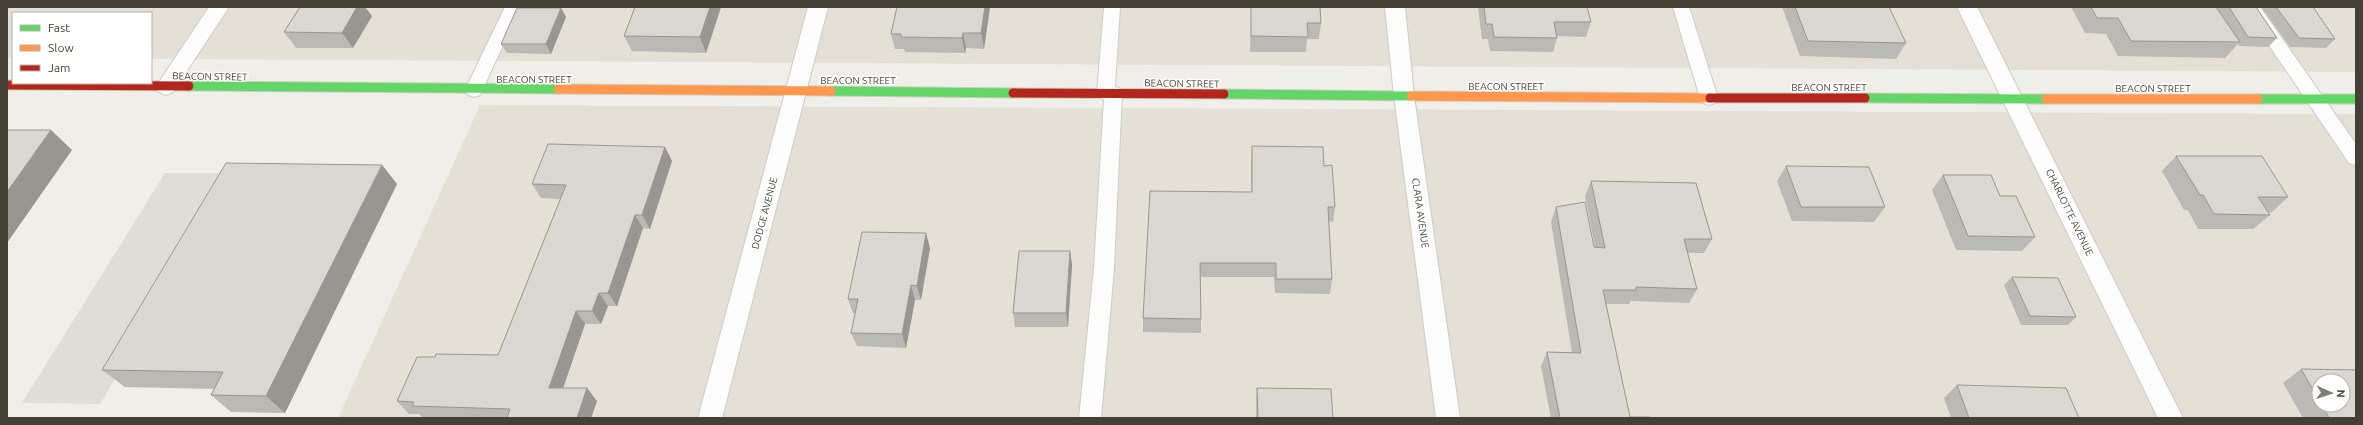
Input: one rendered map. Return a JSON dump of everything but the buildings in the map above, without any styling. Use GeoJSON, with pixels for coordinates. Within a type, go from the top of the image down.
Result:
{"type":"FeatureCollection","features":[{"type":"Feature","properties":{"kind":"street"},"geometry":{"type":"LineString","coordinates":[[166,87],[219,7]]}},
{"type":"Feature","properties":{"kind":"street","name":"DODGE AVENUE"},"geometry":{"type":"LineString","coordinates":[[710,418],[818,7]]}},
{"type":"Feature","properties":{"kind":"street","name":"CLARA AVENUE"},"geometry":{"type":"LineString","coordinates":[[1395,7],[1404,96],[1448,418]]}},
{"type":"Feature","properties":{"kind":"street","name":"CHARLOTTE AVENUE"},"geometry":{"type":"LineString","coordinates":[[1968,7],[2171,418]]}},
{"type":"Feature","properties":{"kind":"street","name":"BEACON STREET"},"geometry":{"type":"LineString","coordinates":[[7,85],[474,90],[1709,98],[2356,100]]}},
{"type":"Feature","properties":{"kind":"lane"},"geometry":{"type":"LineString","coordinates":[[474,90],[512,7]]}},
{"type":"Feature","properties":{"kind":"lane"},"geometry":{"type":"LineString","coordinates":[[1090,418],[1104,268],[1112,7]]}},
{"type":"Feature","properties":{"kind":"lane"},"geometry":{"type":"LineString","coordinates":[[1681,7],[1709,98]]}},
{"type":"Feature","properties":{"kind":"lane"},"geometry":{"type":"LineString","coordinates":[[2251,7],[2356,158]]}},
{"type":"Feature","properties":{"kind":"shaded area"},"geometry":{"type":"Polygon","coordinates":[[[7,7],[2356,7],[2356,72],[152,59],[152,12],[12,12],[12,58],[7,58],[7,7]]]}},
{"type":"Feature","properties":{"kind":"shaded area"},"geometry":{"type":"Polygon","coordinates":[[[480,105],[2356,114],[2356,418],[338,418],[480,105]]]}},
{"type":"Feature","properties":{"kind":"shaded area"},"geometry":{"type":"Polygon","coordinates":[[[165,173],[235,173],[100,404],[22,403],[165,173]]]}},
{"type":"Feature","properties":{"kind":"traffic: fast"},"geometry":{"type":"LineString","coordinates":[[189,86],[558,89]]}},
{"type":"Feature","properties":{"kind":"traffic: fast"},"geometry":{"type":"LineString","coordinates":[[831,91],[1013,93]]}},
{"type":"Feature","properties":{"kind":"traffic: fast"},"geometry":{"type":"LineString","coordinates":[[1224,94],[1411,96]]}},
{"type":"Feature","properties":{"kind":"traffic: fast"},"geometry":{"type":"LineString","coordinates":[[1865,98],[2046,99]]}},
{"type":"Feature","properties":{"kind":"traffic: fast"},"geometry":{"type":"LineString","coordinates":[[2258,99],[2356,99]]}},
{"type":"Feature","properties":{"kind":"traffic: slow"},"geometry":{"type":"LineString","coordinates":[[558,89],[831,91]]}},
{"type":"Feature","properties":{"kind":"traffic: slow"},"geometry":{"type":"LineString","coordinates":[[1411,96],[1710,98]]}},
{"type":"Feature","properties":{"kind":"traffic: slow"},"geometry":{"type":"LineString","coordinates":[[2046,99],[2258,99]]}},
{"type":"Feature","properties":{"kind":"traffic: jam"},"geometry":{"type":"LineString","coordinates":[[7,85],[189,86]]}},
{"type":"Feature","properties":{"kind":"traffic: jam"},"geometry":{"type":"LineString","coordinates":[[1013,93],[1224,94]]}},
{"type":"Feature","properties":{"kind":"traffic: jam"},"geometry":{"type":"LineString","coordinates":[[1710,98],[1865,98]]}}]}
